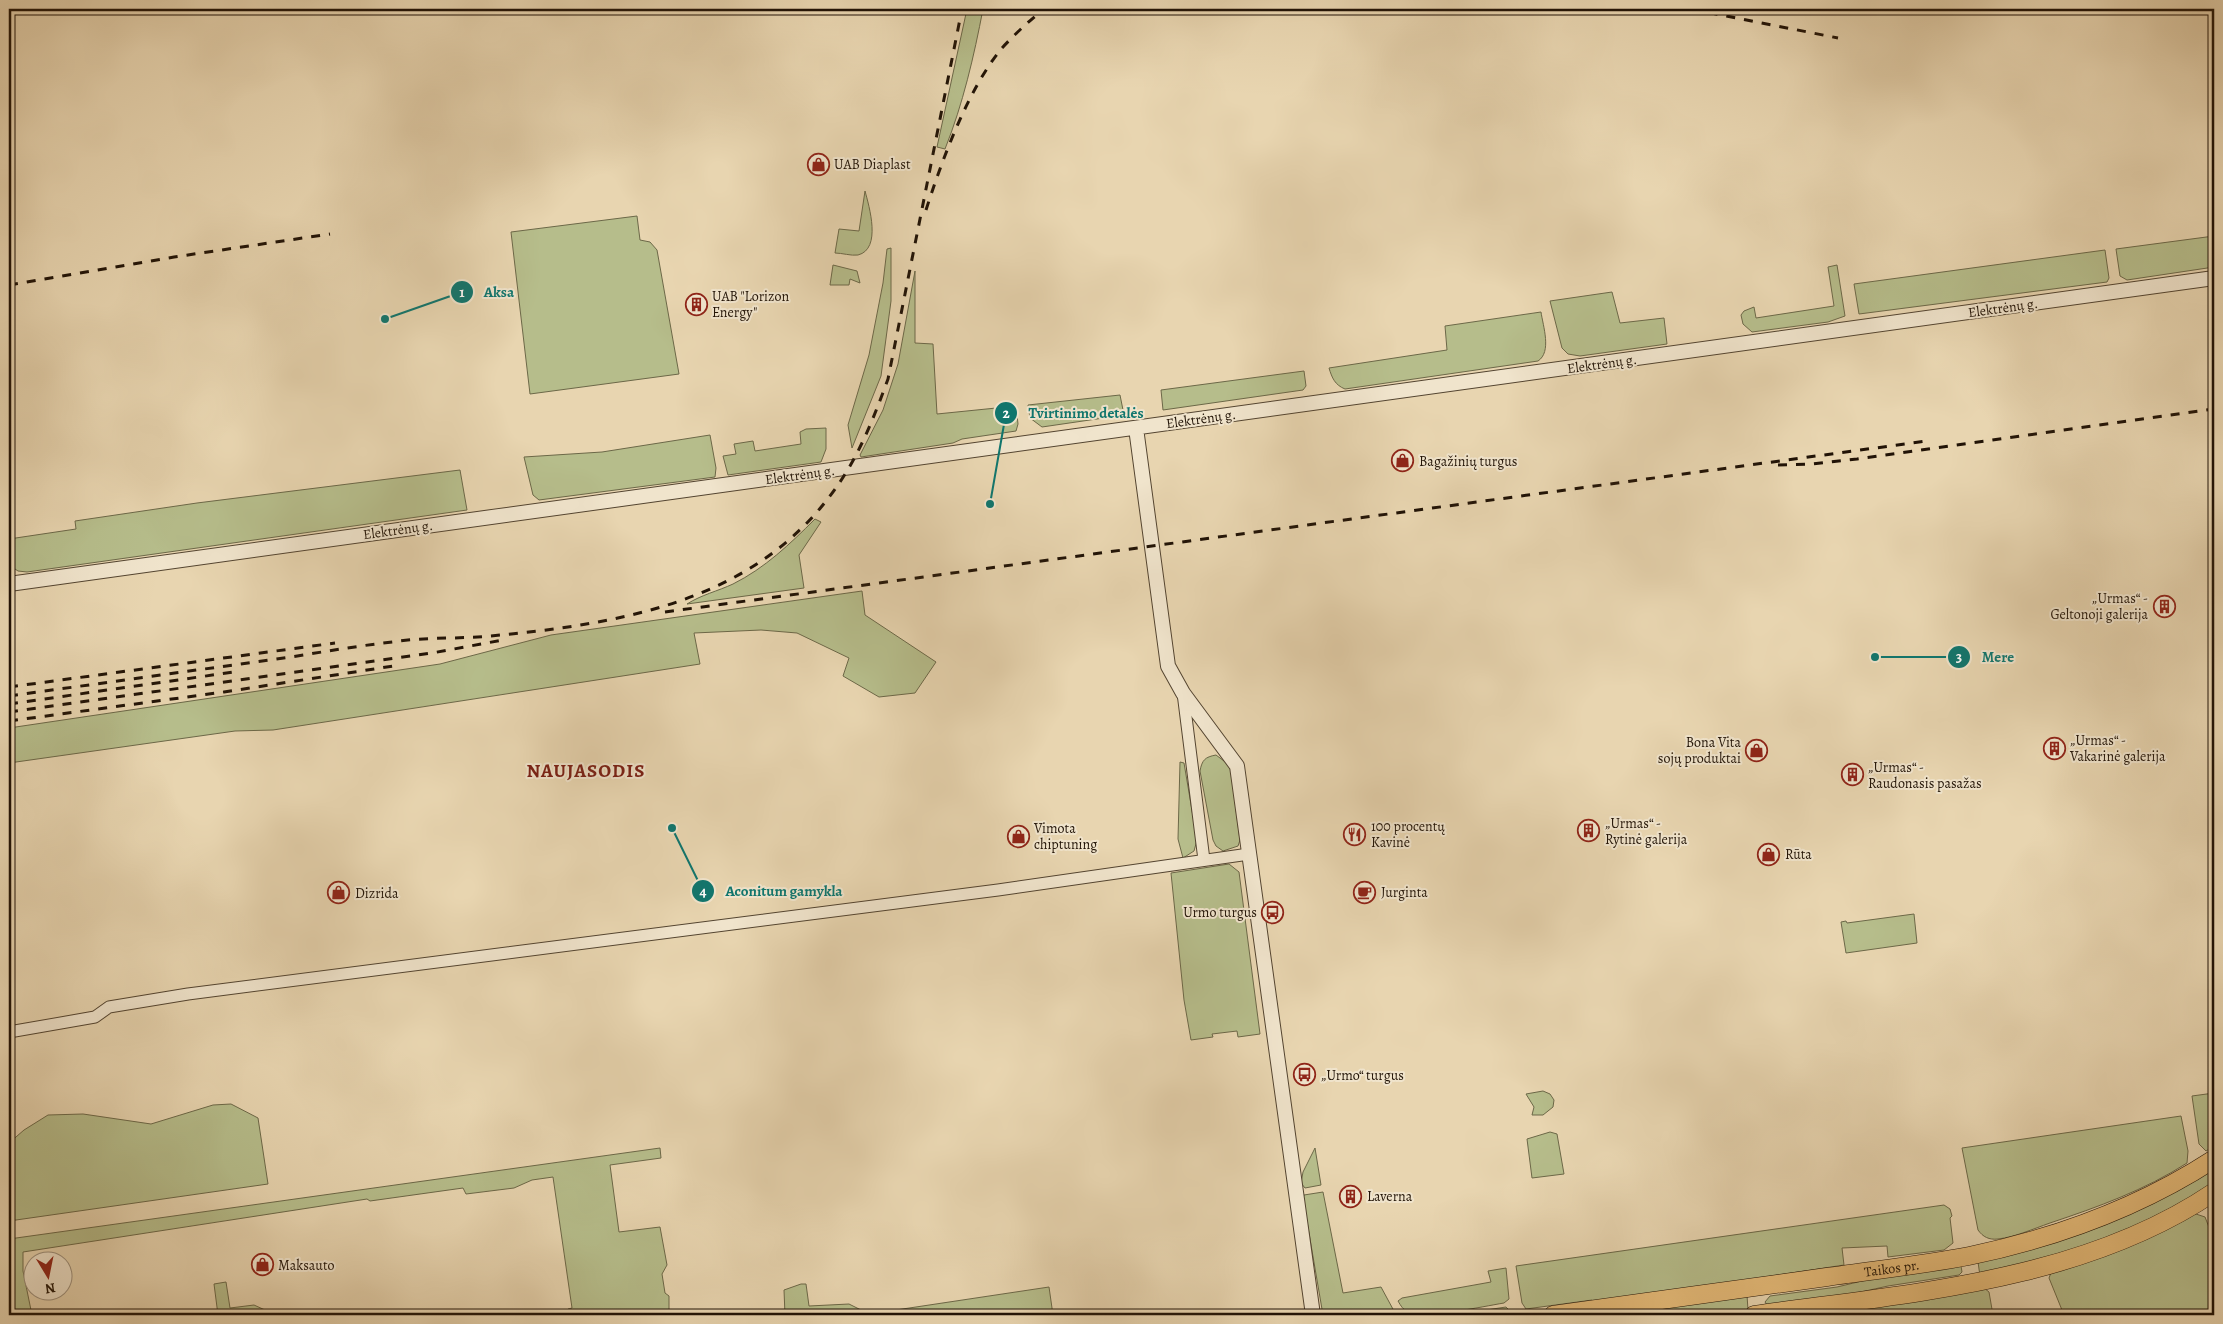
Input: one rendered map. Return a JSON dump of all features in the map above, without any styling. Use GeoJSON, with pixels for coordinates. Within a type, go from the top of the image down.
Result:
{"type":"FeatureCollection","features":[{"type":"Feature","properties":{"kind":"main road","name":"Taikos pr."},"geometry":{"type":"LineString","coordinates":[[1553,1315],[1968,1256],[2036,1240],[2110,1213],[2159,1191],[2214,1159]]}},
{"type":"Feature","properties":{"kind":"main road","name":"Taikos pr."},"geometry":{"type":"LineString","coordinates":[[1758,1315],[1960,1286],[2012,1275],[2119,1240],[2172,1216],[2214,1192]]}},
{"type":"Feature","properties":{"kind":"main road"},"geometry":{"type":"LineString","coordinates":[[1960,1286],[1968,1276],[1970,1268],[1968,1256]]}},
{"type":"Feature","properties":{"kind":"main road"},"geometry":{"type":"LineString","coordinates":[[1758,1315],[1762,1294],[1770,1285]]}},
{"type":"Feature","properties":{"kind":"street","name":"Elektrėnų g."},"geometry":{"type":"LineString","coordinates":[[9,584],[2214,278]]}},
{"type":"Feature","properties":{"kind":"street"},"geometry":{"type":"LineString","coordinates":[[1136,428],[1168,666],[1183,693],[1237,766],[1313,1315]]}},
{"type":"Feature","properties":{"kind":"street"},"geometry":{"type":"LineString","coordinates":[[1183,693],[1204,860]]}},
{"type":"Feature","properties":{"kind":"street"},"geometry":{"type":"LineString","coordinates":[[9,1032],[96,1017],[109,1007],[188,994],[900,903],[1249,854]]}},
{"type":"Feature","properties":{"kind":"green space"},"geometry":{"type":"Polygon","coordinates":[[[967,9],[983,9],[967,80],[945,149],[937,147],[967,9]]]}},
{"type":"Feature","properties":{"kind":"green space"},"geometry":{"type":"Polygon","coordinates":[[[865,191],[872,226],[870,245],[858,255],[835,253],[839,229],[859,231],[865,191]]]}},
{"type":"Feature","properties":{"kind":"green space"},"geometry":{"type":"Polygon","coordinates":[[[637,216],[640,240],[650,242],[657,250],[679,374],[530,394],[511,232],[637,216]]]}},
{"type":"Feature","properties":{"kind":"green space"},"geometry":{"type":"Polygon","coordinates":[[[2214,236],[2214,267],[2127,280],[2120,276],[2116,249],[2214,236]]]}},
{"type":"Feature","properties":{"kind":"green space"},"geometry":{"type":"Polygon","coordinates":[[[891,248],[891,301],[881,376],[852,448],[848,425],[869,355],[883,283],[887,249],[891,248]]]}},
{"type":"Feature","properties":{"kind":"green space"},"geometry":{"type":"Polygon","coordinates":[[[2105,250],[2109,278],[2107,282],[1859,314],[1854,284],[2105,250]]]}},
{"type":"Feature","properties":{"kind":"green space"},"geometry":{"type":"Polygon","coordinates":[[[833,265],[857,271],[860,283],[850,279],[849,285],[830,285],[833,265]]]}},
{"type":"Feature","properties":{"kind":"green space"},"geometry":{"type":"Polygon","coordinates":[[[1837,265],[1845,316],[1828,322],[1752,332],[1743,324],[1741,315],[1744,311],[1754,307],[1756,318],[1834,306],[1828,267],[1837,265]]]}},
{"type":"Feature","properties":{"kind":"green space"},"geometry":{"type":"Polygon","coordinates":[[[915,271],[915,343],[933,344],[937,414],[1016,406],[1018,424],[1016,431],[861,457],[860,455],[883,410],[898,364],[915,271]]]}},
{"type":"Feature","properties":{"kind":"green space"},"geometry":{"type":"Polygon","coordinates":[[[1612,292],[1620,323],[1664,318],[1667,344],[1580,356],[1568,354],[1562,348],[1550,301],[1612,292]]]}},
{"type":"Feature","properties":{"kind":"green space"},"geometry":{"type":"Polygon","coordinates":[[[1541,312],[1546,345],[1545,352],[1538,361],[1345,389],[1334,381],[1329,368],[1447,350],[1445,326],[1541,312]]]}},
{"type":"Feature","properties":{"kind":"green space"},"geometry":{"type":"Polygon","coordinates":[[[1304,371],[1306,386],[1303,390],[1163,410],[1161,390],[1304,371]]]}},
{"type":"Feature","properties":{"kind":"green space"},"geometry":{"type":"Polygon","coordinates":[[[1120,395],[1124,415],[1042,427],[1030,418],[1028,405],[1120,395]]]}},
{"type":"Feature","properties":{"kind":"green space"},"geometry":{"type":"Polygon","coordinates":[[[826,428],[826,449],[821,462],[728,475],[723,456],[736,454],[734,444],[753,441],[755,451],[801,444],[800,432],[806,429],[826,428]]]}},
{"type":"Feature","properties":{"kind":"green space"},"geometry":{"type":"Polygon","coordinates":[[[710,435],[716,468],[715,477],[539,500],[533,495],[524,457],[602,452],[710,435]]]}},
{"type":"Feature","properties":{"kind":"green space"},"geometry":{"type":"Polygon","coordinates":[[[460,470],[467,510],[27,572],[18,571],[9,565],[9,539],[76,529],[75,521],[197,503],[460,470]]]}},
{"type":"Feature","properties":{"kind":"green space"},"geometry":{"type":"Polygon","coordinates":[[[815,519],[821,522],[799,555],[804,588],[687,604],[733,584],[756,571],[787,546],[815,519]]]}},
{"type":"Feature","properties":{"kind":"green space"},"geometry":{"type":"Polygon","coordinates":[[[862,591],[865,615],[936,662],[915,693],[879,697],[843,676],[849,658],[797,633],[761,630],[694,633],[700,664],[273,730],[235,731],[9,763],[9,728],[440,664],[551,635],[862,591]]]}},
{"type":"Feature","properties":{"kind":"green space"},"geometry":{"type":"Polygon","coordinates":[[[1216,755],[1228,764],[1231,771],[1240,840],[1238,846],[1223,851],[1216,846],[1213,840],[1200,771],[1205,760],[1216,755]]]}},
{"type":"Feature","properties":{"kind":"green space"},"geometry":{"type":"Polygon","coordinates":[[[1180,762],[1184,763],[1197,840],[1194,851],[1183,858],[1178,839],[1180,762]]]}},
{"type":"Feature","properties":{"kind":"green space"},"geometry":{"type":"Polygon","coordinates":[[[1229,864],[1239,872],[1260,1034],[1238,1037],[1237,1031],[1212,1034],[1213,1037],[1191,1040],[1184,1000],[1171,873],[1229,864]]]}},
{"type":"Feature","properties":{"kind":"green space"},"geometry":{"type":"Polygon","coordinates":[[[1914,914],[1917,943],[1846,953],[1841,922],[1846,921],[1847,923],[1914,914]]]}},
{"type":"Feature","properties":{"kind":"green space"},"geometry":{"type":"Polygon","coordinates":[[[1543,1091],[1550,1094],[1554,1100],[1553,1107],[1543,1115],[1532,1115],[1534,1107],[1526,1094],[1543,1091]]]}},
{"type":"Feature","properties":{"kind":"green space"},"geometry":{"type":"Polygon","coordinates":[[[2214,1093],[2214,1146],[2206,1151],[2199,1144],[2192,1096],[2214,1093]]]}},
{"type":"Feature","properties":{"kind":"green space"},"geometry":{"type":"Polygon","coordinates":[[[231,1104],[258,1118],[268,1184],[9,1221],[9,1143],[24,1130],[48,1115],[83,1114],[151,1124],[213,1105],[231,1104]]]}},
{"type":"Feature","properties":{"kind":"green space"},"geometry":{"type":"Polygon","coordinates":[[[2181,1116],[2188,1151],[2187,1163],[2155,1182],[2086,1211],[2017,1235],[1992,1239],[1984,1236],[1978,1230],[1962,1148],[2181,1116]]]}},
{"type":"Feature","properties":{"kind":"green space"},"geometry":{"type":"Polygon","coordinates":[[[1550,1132],[1557,1134],[1564,1174],[1532,1178],[1527,1139],[1550,1132]]]}},
{"type":"Feature","properties":{"kind":"green space"},"geometry":{"type":"Polygon","coordinates":[[[660,1148],[661,1158],[610,1165],[619,1232],[660,1227],[667,1265],[662,1274],[665,1293],[669,1296],[669,1315],[569,1315],[568,1309],[572,1308],[553,1177],[532,1180],[514,1188],[466,1194],[463,1188],[370,1201],[367,1199],[22,1252],[22,1302],[29,1302],[32,1315],[9,1315],[9,1239],[660,1148]]]}},
{"type":"Feature","properties":{"kind":"green space"},"geometry":{"type":"Polygon","coordinates":[[[1315,1148],[1321,1185],[1305,1188],[1301,1183],[1303,1172],[1315,1148]]]}},
{"type":"Feature","properties":{"kind":"green space"},"geometry":{"type":"Polygon","coordinates":[[[2214,1166],[2214,1185],[2116,1237],[1980,1276],[1978,1262],[2214,1166]]]}},
{"type":"Feature","properties":{"kind":"green space"},"geometry":{"type":"Polygon","coordinates":[[[1323,1192],[1343,1293],[1381,1287],[1394,1311],[1401,1315],[1323,1315],[1303,1198],[1304,1195],[1323,1192]]]}},
{"type":"Feature","properties":{"kind":"green space"},"geometry":{"type":"Polygon","coordinates":[[[1944,1205],[1950,1209],[1952,1216],[1950,1218],[1953,1243],[1944,1250],[1888,1257],[1887,1246],[1842,1248],[1844,1265],[1595,1303],[1592,1300],[1526,1309],[1522,1303],[1516,1266],[1944,1205]]]}},
{"type":"Feature","properties":{"kind":"green space"},"geometry":{"type":"Polygon","coordinates":[[[2186,1214],[2196,1214],[2205,1217],[2214,1240],[2214,1315],[2064,1315],[2049,1278],[2052,1270],[2186,1214]]]}},
{"type":"Feature","properties":{"kind":"green space"},"geometry":{"type":"Polygon","coordinates":[[[1961,1266],[1962,1272],[1959,1275],[1888,1286],[1838,1297],[1767,1305],[1765,1302],[1770,1296],[1837,1287],[1891,1274],[1961,1266]]]}},
{"type":"Feature","properties":{"kind":"green space"},"geometry":{"type":"Polygon","coordinates":[[[1506,1268],[1509,1299],[1504,1303],[1456,1311],[1418,1314],[1405,1310],[1398,1301],[1402,1298],[1491,1282],[1488,1271],[1506,1268]]]}},
{"type":"Feature","properties":{"kind":"green space"},"geometry":{"type":"Polygon","coordinates":[[[226,1282],[230,1308],[254,1305],[265,1310],[267,1315],[218,1315],[214,1284],[226,1282]]]}},
{"type":"Feature","properties":{"kind":"green space"},"geometry":{"type":"Polygon","coordinates":[[[806,1284],[809,1306],[849,1304],[861,1310],[861,1315],[785,1315],[784,1290],[806,1284]]]}},
{"type":"Feature","properties":{"kind":"green space"},"geometry":{"type":"Polygon","coordinates":[[[1049,1287],[1053,1315],[897,1315],[896,1310],[1049,1287]]]}},
{"type":"Feature","properties":{"kind":"green space"},"geometry":{"type":"Polygon","coordinates":[[[1984,1288],[1989,1292],[1993,1315],[1801,1315],[1984,1288]]]}},
{"type":"Feature","properties":{"kind":"green space"},"geometry":{"type":"Polygon","coordinates":[[[1747,1295],[1748,1310],[1712,1315],[1602,1315],[1747,1295]]]}},
{"type":"Feature","properties":{"kind":"green space"},"geometry":{"type":"Polygon","coordinates":[[[1506,1307],[1510,1311],[1478,1315],[1453,1315],[1506,1307]]]}},
{"type":"Feature","properties":{"kind":"railway"},"geometry":{"type":"LineString","coordinates":[[9,696],[386,643],[422,639],[490,636],[594,623],[645,612],[693,596],[739,575],[781,547],[818,511],[850,466],[866,434],[888,379],[962,9]]}},
{"type":"Feature","properties":{"kind":"railway"},"geometry":{"type":"LineString","coordinates":[[926,210],[957,126],[978,84],[1002,48],[1044,9]]}},
{"type":"Feature","properties":{"kind":"railway"},"geometry":{"type":"LineString","coordinates":[[1691,9],[1838,38]]}},
{"type":"Feature","properties":{"kind":"railway"},"geometry":{"type":"LineString","coordinates":[[9,285],[174,257],[330,234]]}},
{"type":"Feature","properties":{"kind":"railway"},"geometry":{"type":"LineString","coordinates":[[1778,465],[1812,464],[1857,459],[2214,409]]}},
{"type":"Feature","properties":{"kind":"railway"},"geometry":{"type":"LineString","coordinates":[[665,612],[1927,441]]}},
{"type":"Feature","properties":{"kind":"railway"},"geometry":{"type":"LineString","coordinates":[[9,712],[432,653],[503,640]]}},
{"type":"Feature","properties":{"kind":"railway"},"geometry":{"type":"LineString","coordinates":[[9,687],[335,643]]}},
{"type":"Feature","properties":{"kind":"railway"},"geometry":{"type":"LineString","coordinates":[[9,721],[224,692],[400,665]]}},
{"type":"Feature","properties":{"kind":"railway"},"geometry":{"type":"LineString","coordinates":[[9,704],[234,672]]}},
{"type":"Feature","properties":{"kind":"place","name":"UAB Diaplast"},"geometry":{"type":"Point","coordinates":[818,164]}},
{"type":"Feature","properties":{"kind":"place","name":"UAB \"Lorizon Energy\""},"geometry":{"type":"Point","coordinates":[696,304]}},
{"type":"Feature","properties":{"kind":"place","name":"Aksa"},"geometry":{"type":"Point","coordinates":[385,319]}},
{"type":"Feature","properties":{"kind":"place","name":"Bagažinių turgus"},"geometry":{"type":"Point","coordinates":[1403,461]}},
{"type":"Feature","properties":{"kind":"place","name":"Tvirtinimo detalės"},"geometry":{"type":"Point","coordinates":[990,504]}},
{"type":"Feature","properties":{"kind":"place","name":"„Urmas“ - Geltonoji galerija"},"geometry":{"type":"Point","coordinates":[2164,606]}},
{"type":"Feature","properties":{"kind":"place","name":"Mere"},"geometry":{"type":"Point","coordinates":[1875,657]}},
{"type":"Feature","properties":{"kind":"place","name":"„Urmas“ - Vakarinė galerija"},"geometry":{"type":"Point","coordinates":[2054,748]}},
{"type":"Feature","properties":{"kind":"place","name":"Bona Vita sojų produktai"},"geometry":{"type":"Point","coordinates":[1757,750]}},
{"type":"Feature","properties":{"kind":"place","name":"„Urmas“ - Raudonasis pasažas"},"geometry":{"type":"Point","coordinates":[1852,775]}},
{"type":"Feature","properties":{"kind":"place","name":"Aconitum gamykla"},"geometry":{"type":"Point","coordinates":[672,828]}},
{"type":"Feature","properties":{"kind":"place","name":"„Urmas“ - Rytinė galerija"},"geometry":{"type":"Point","coordinates":[1589,831]}},
{"type":"Feature","properties":{"kind":"place","name":"100 procentų Kavinė"},"geometry":{"type":"Point","coordinates":[1355,834]}},
{"type":"Feature","properties":{"kind":"place","name":"Vimota chiptuning"},"geometry":{"type":"Point","coordinates":[1018,836]}},
{"type":"Feature","properties":{"kind":"place","name":"Rūta"},"geometry":{"type":"Point","coordinates":[1769,854]}},
{"type":"Feature","properties":{"kind":"place","name":"Jurginta"},"geometry":{"type":"Point","coordinates":[1365,892]}},
{"type":"Feature","properties":{"kind":"place","name":"Dizrida"},"geometry":{"type":"Point","coordinates":[339,893]}},
{"type":"Feature","properties":{"kind":"place","name":"Urmo turgus"},"geometry":{"type":"Point","coordinates":[1273,912]}},
{"type":"Feature","properties":{"kind":"place","name":"„Urmo“ turgus"},"geometry":{"type":"Point","coordinates":[1305,1075]}},
{"type":"Feature","properties":{"kind":"place","name":"Laverna"},"geometry":{"type":"Point","coordinates":[1351,1196]}},
{"type":"Feature","properties":{"kind":"place","name":"Maksauto"},"geometry":{"type":"Point","coordinates":[262,1265]}},
{"type":"Feature","properties":{"kind":"district","name":"NAUJASODIS"},"geometry":{"type":"Point","coordinates":[586,771]}}]}
